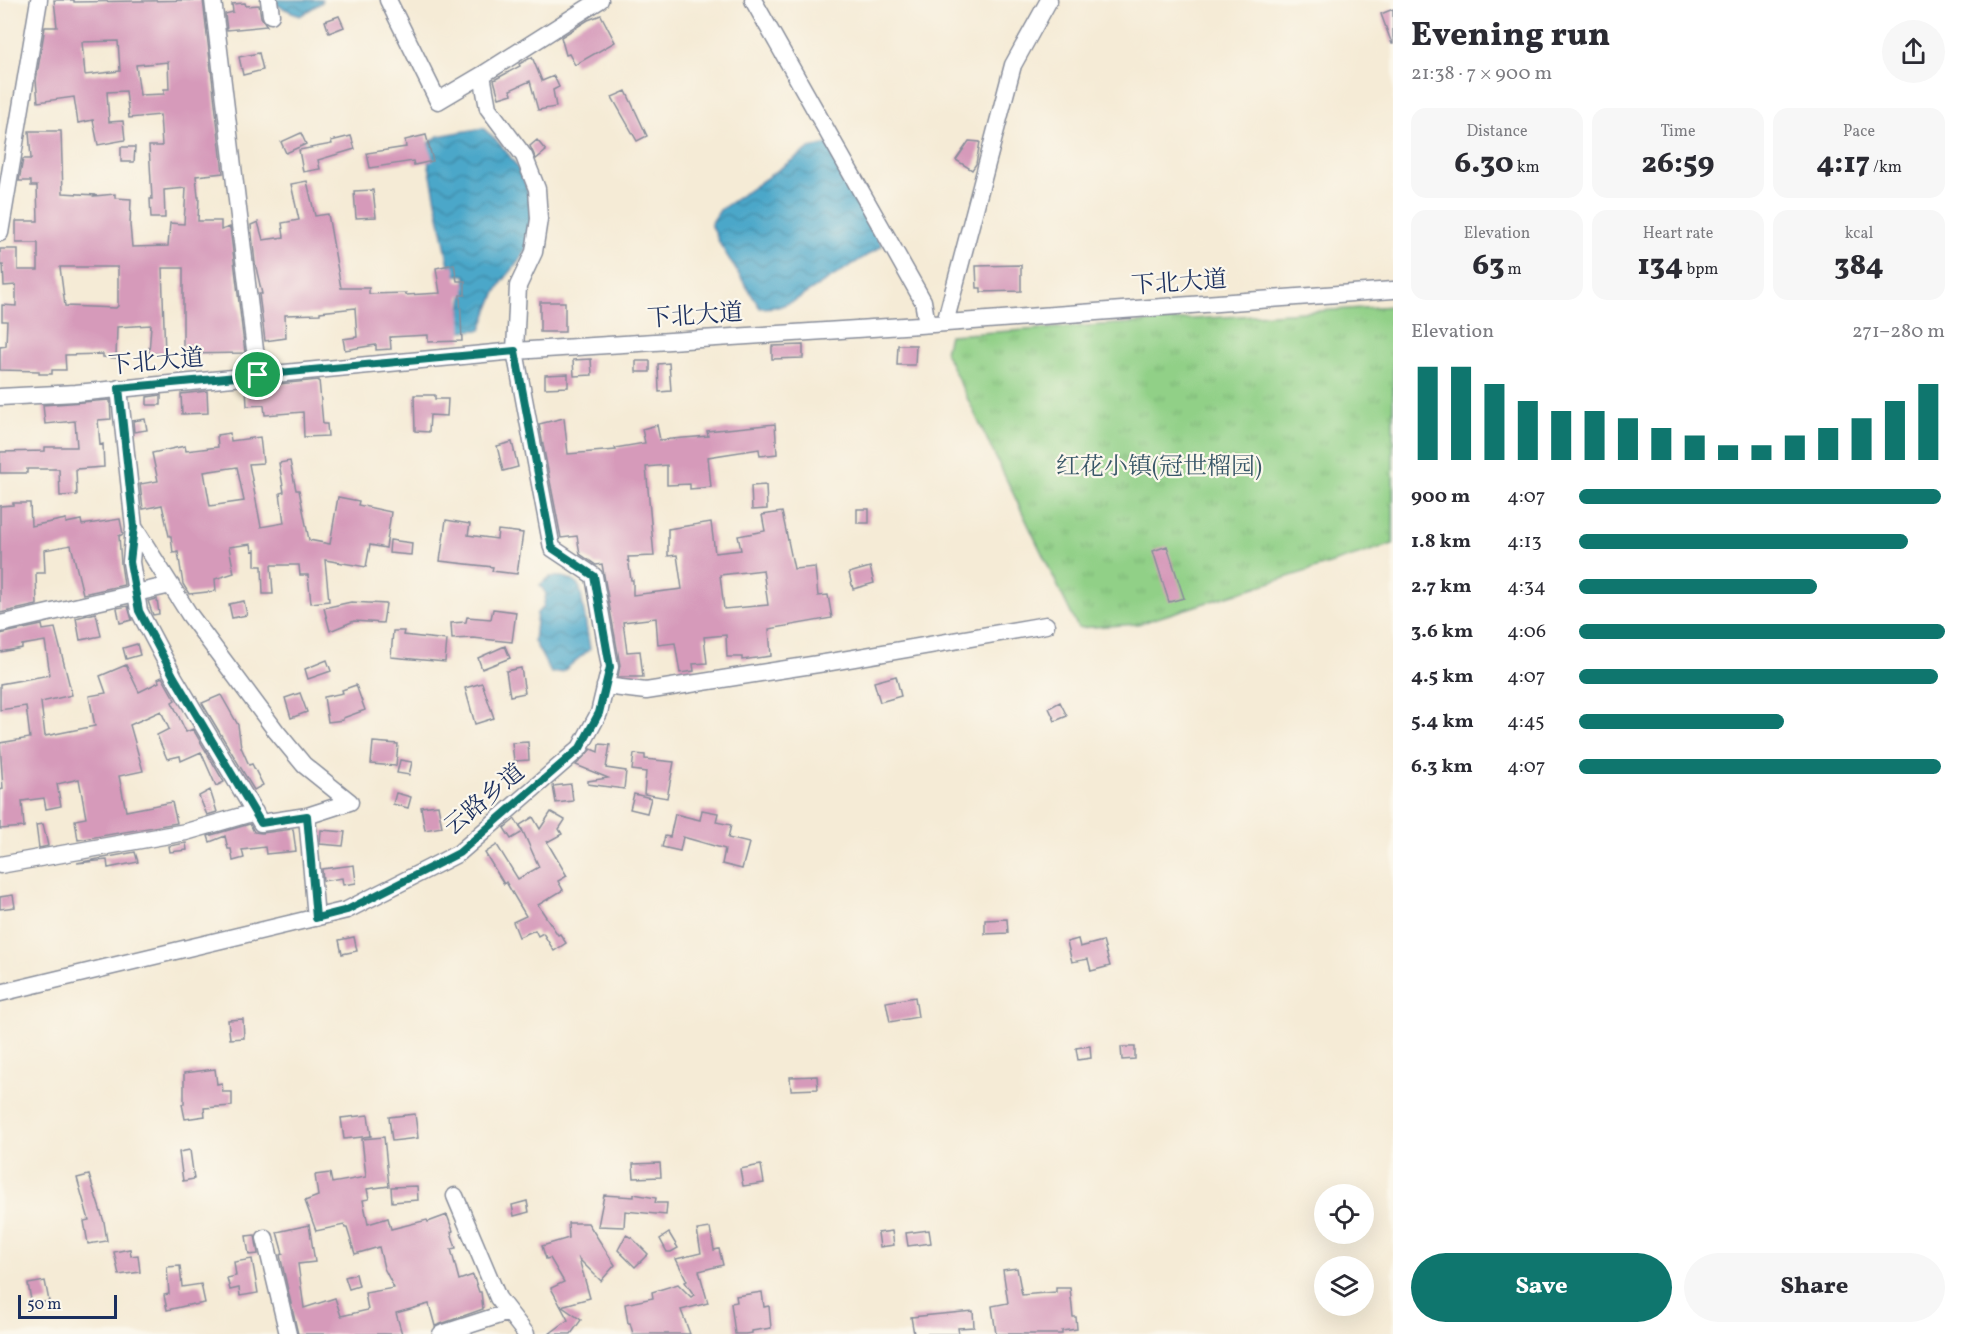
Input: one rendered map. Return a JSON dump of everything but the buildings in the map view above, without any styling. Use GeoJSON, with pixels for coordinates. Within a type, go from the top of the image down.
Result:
{"type":"FeatureCollection","features":[{"type":"Feature","properties":{"kind":"street"},"geometry":{"type":"LineString","coordinates":[[0,232],[39,0]]}},
{"type":"Feature","properties":{"kind":"street"},"geometry":{"type":"LineString","coordinates":[[213,0],[258,375]]}},
{"type":"Feature","properties":{"kind":"street"},"geometry":{"type":"LineString","coordinates":[[388,0],[438,101],[600,0]]}},
{"type":"Feature","properties":{"kind":"street"},"geometry":{"type":"LineString","coordinates":[[753,0],[924,301],[927,324]]}},
{"type":"Feature","properties":{"kind":"street"},"geometry":{"type":"LineString","coordinates":[[945,323],[1013,65],[1049,0]]}},
{"type":"Feature","properties":{"kind":"street","name":"云路乡道"},"geometry":{"type":"LineString","coordinates":[[1,988],[347,910],[459,853],[580,748],[599,713],[610,667],[594,576],[552,548],[515,351],[519,286],[534,252],[539,219],[537,189],[524,156],[488,108],[482,75]]}},
{"type":"Feature","properties":{"kind":"street","name":"下北大道"},"geometry":{"type":"LineString","coordinates":[[0,397],[515,351],[945,323],[1393,290]]}},
{"type":"Feature","properties":{"kind":"street"},"geometry":{"type":"LineString","coordinates":[[119,388],[134,527],[130,562],[139,611],[174,677],[261,823],[307,816],[350,802],[304,765],[276,732],[189,614],[134,527]]}},
{"type":"Feature","properties":{"kind":"street"},"geometry":{"type":"LineString","coordinates":[[0,624],[171,585]]}},
{"type":"Feature","properties":{"kind":"street"},"geometry":{"type":"LineString","coordinates":[[605,686],[646,691],[1046,625]]}},
{"type":"Feature","properties":{"kind":"street"},"geometry":{"type":"LineString","coordinates":[[0,865],[186,832],[255,812]]}},
{"type":"Feature","properties":{"kind":"street"},"geometry":{"type":"LineString","coordinates":[[307,816],[316,918]]}},
{"type":"Feature","properties":{"kind":"street"},"geometry":{"type":"LineString","coordinates":[[455,1196],[498,1298],[526,1334]]}},
{"type":"Feature","properties":{"kind":"street"},"geometry":{"type":"LineString","coordinates":[[265,1238],[288,1334]]}},
{"type":"Feature","properties":{"kind":"street"},"geometry":{"type":"LineString","coordinates":[[441,1334],[509,1312]]}},
{"type":"Feature","properties":{"kind":"green space","name":"红花小镇(冠世榴园)"},"geometry":{"type":"Polygon","coordinates":[[[1393,306],[1393,544],[1138,624],[1078,628],[945,352],[949,335],[1393,306]]]}},
{"type":"Feature","properties":{"kind":"water"},"geometry":{"type":"Polygon","coordinates":[[[275,0],[322,0],[322,2],[300,16],[275,4],[275,0]]]}},
{"type":"Feature","properties":{"kind":"water"},"geometry":{"type":"Polygon","coordinates":[[[483,128],[512,160],[525,184],[531,212],[529,239],[523,255],[496,292],[481,330],[458,331],[466,275],[451,275],[425,146],[438,136],[483,128]]]}},
{"type":"Feature","properties":{"kind":"water"},"geometry":{"type":"Polygon","coordinates":[[[828,144],[882,246],[794,301],[778,307],[760,308],[721,246],[711,224],[720,210],[810,148],[828,144]]]}},
{"type":"Feature","properties":{"kind":"water"},"geometry":{"type":"Polygon","coordinates":[[[550,577],[567,578],[580,588],[590,649],[562,672],[551,673],[534,641],[537,613],[543,608],[546,594],[540,585],[550,577]]]}},
{"type":"Feature","properties":{"kind":"route"},"geometry":{"type":"LineString","coordinates":[[515,351],[552,548],[594,576],[610,667],[599,713],[580,748],[459,853],[347,910],[316,918],[307,816],[261,823],[174,677],[139,611],[130,562],[134,527],[119,388],[258,375],[515,351]]}}]}
